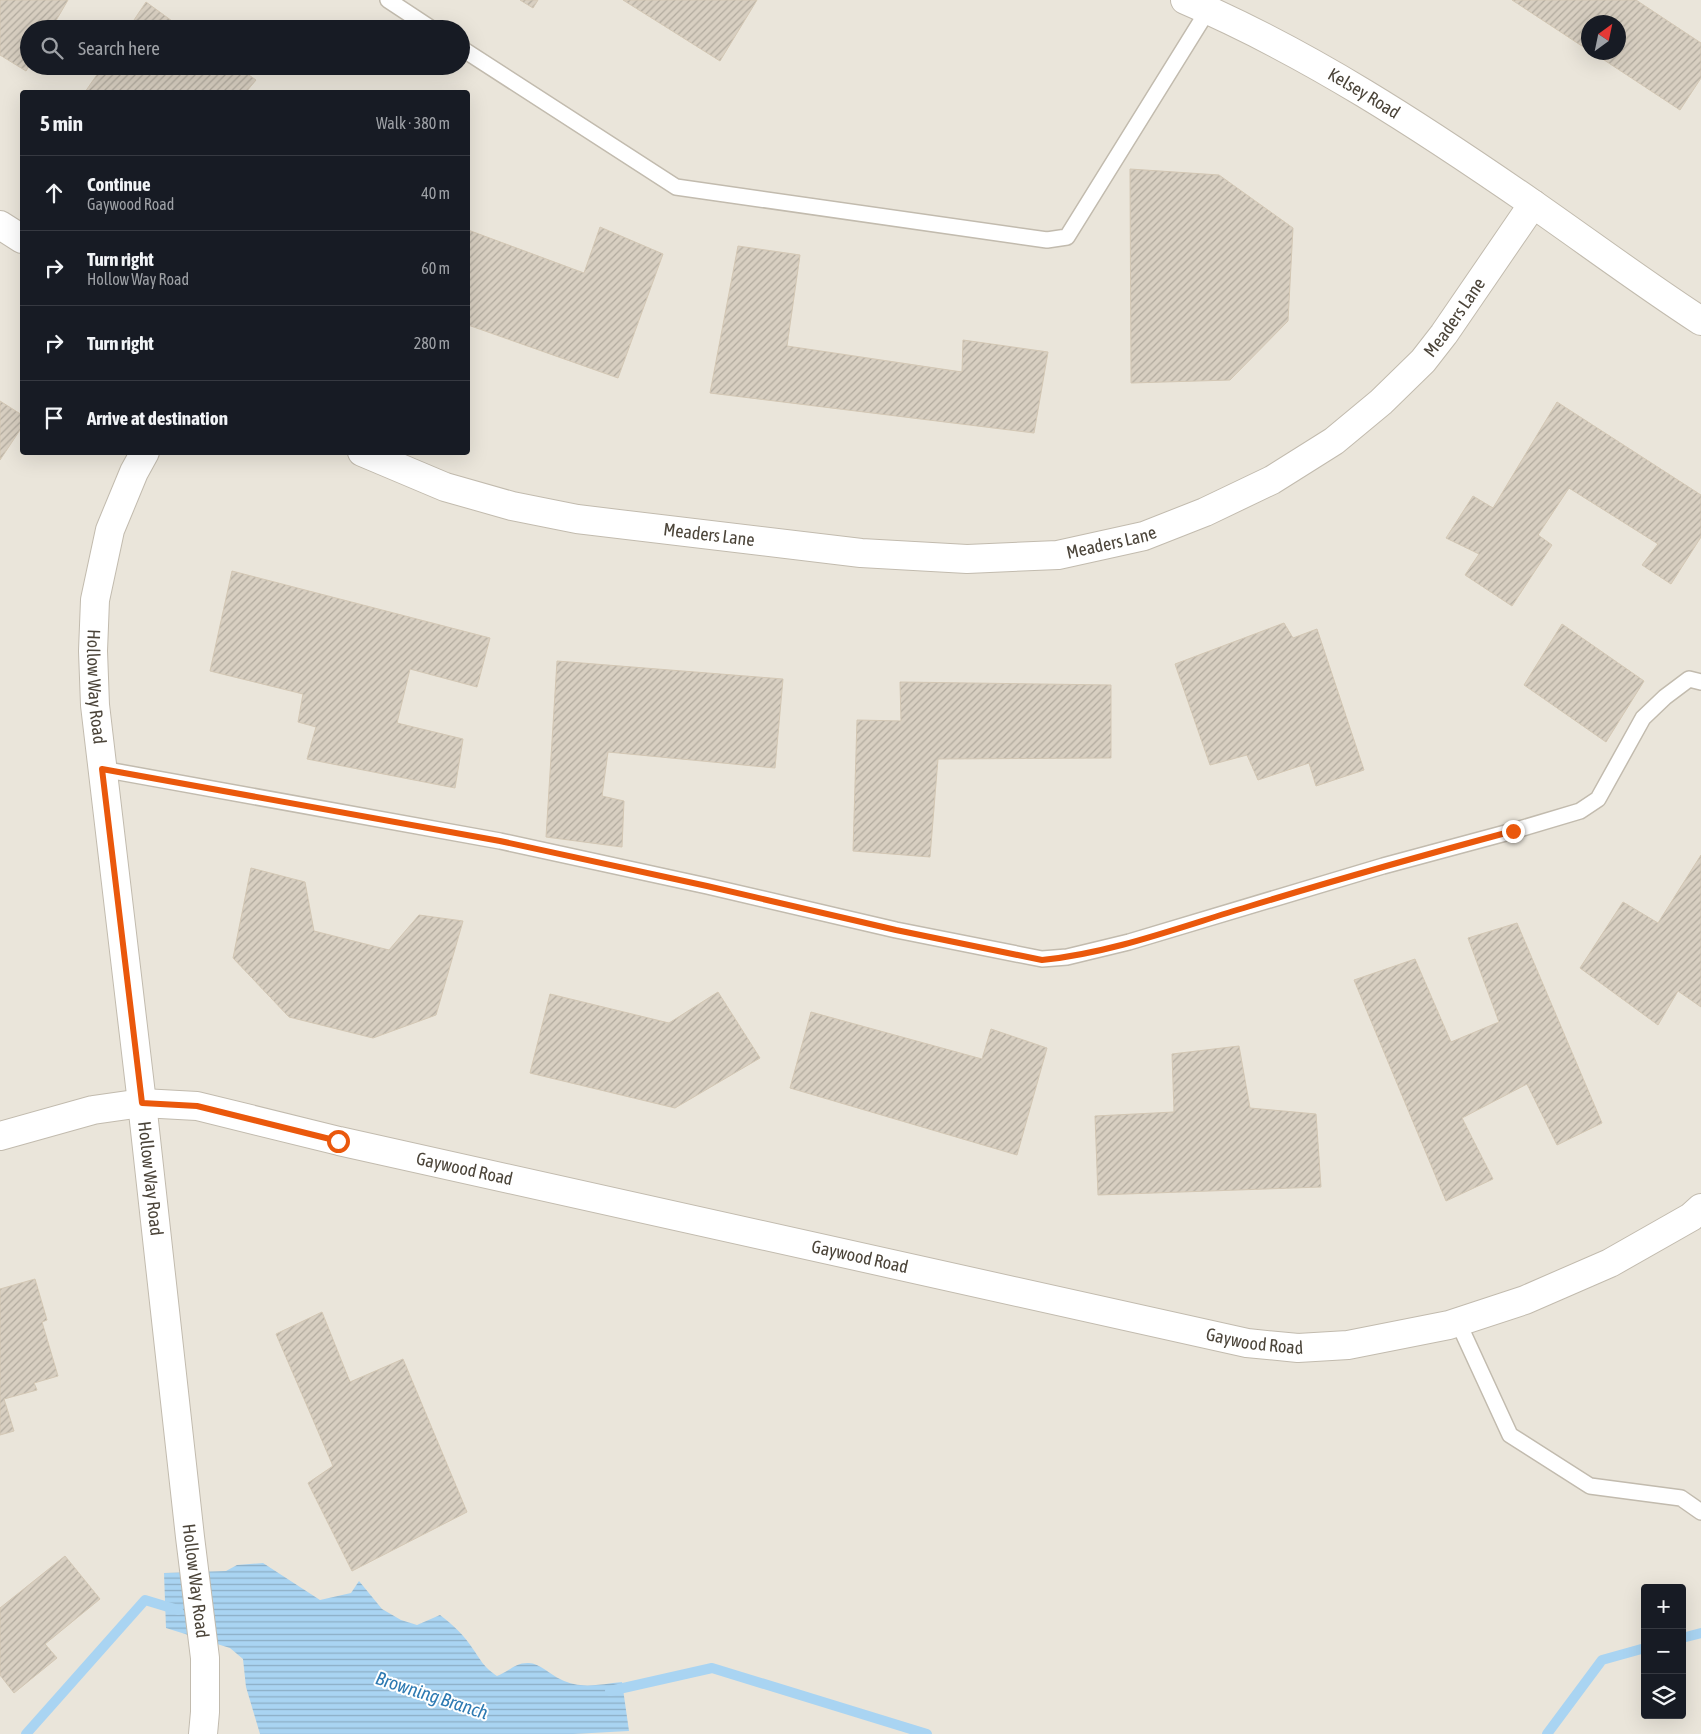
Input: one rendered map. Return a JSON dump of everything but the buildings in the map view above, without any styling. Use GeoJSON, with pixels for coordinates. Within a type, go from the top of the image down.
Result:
{"type":"FeatureCollection","features":[{"type":"Feature","properties":{"kind":"street","name":"Kelsey Road"},"geometry":{"type":"LineString","coordinates":[[1197,5],[1311,63],[1400,115],[1533,204]]}},
{"type":"Feature","properties":{"kind":"street"},"geometry":{"type":"LineString","coordinates":[[1533,204],[1701,321]]}},
{"type":"Feature","properties":{"kind":"street","name":"Meaders Lane"},"geometry":{"type":"LineString","coordinates":[[369,455],[445,487],[512,506],[577,519],[861,552],[967,559],[1058,555],[1144,536],[1205,512],[1272,480],[1334,441],[1381,402],[1423,361],[1444,334],[1533,204]]}},
{"type":"Feature","properties":{"kind":"street"},"geometry":{"type":"LineString","coordinates":[[0,224],[20,238]]}},
{"type":"Feature","properties":{"kind":"street","name":"Hollow Way Road"},"geometry":{"type":"LineString","coordinates":[[143,455],[134,472],[110,530],[95,600],[93,651],[95,705],[142,1103],[190,1537],[206,1658],[206,1712],[203,1734]]}},
{"type":"Feature","properties":{"kind":"street","name":"Gaywood Road"},"geometry":{"type":"LineString","coordinates":[[0,1136],[93,1110],[142,1103],[197,1106],[338,1141],[1247,1343],[1298,1348],[1348,1344],[1458,1322],[1525,1300],[1610,1264],[1691,1217],[1701,1208]]}},
{"type":"Feature","properties":{"kind":"lane"},"geometry":{"type":"LineString","coordinates":[[388,0],[418,20]]}},
{"type":"Feature","properties":{"kind":"lane"},"geometry":{"type":"LineString","coordinates":[[470,54],[676,187],[1047,240],[1066,237],[1197,5]]}},
{"type":"Feature","properties":{"kind":"lane"},"geometry":{"type":"LineString","coordinates":[[102,769],[500,841],[896,930],[1042,960],[1067,957],[1129,942],[1383,866],[1580,811],[1598,799],[1643,718],[1688,679],[1701,682]]}},
{"type":"Feature","properties":{"kind":"lane"},"geometry":{"type":"LineString","coordinates":[[1458,1322],[1510,1435],[1590,1486],[1681,1498],[1701,1512]]}},
{"type":"Feature","properties":{"kind":"shaded area"},"geometry":{"type":"Polygon","coordinates":[[[0,0],[1701,0],[1701,1734],[0,1734],[0,0]]]}},
{"type":"Feature","properties":{"kind":"water"},"geometry":{"type":"Polygon","coordinates":[[[263,1563],[320,1600],[351,1593],[359,1581],[382,1609],[401,1620],[417,1625],[440,1615],[454,1626],[470,1644],[483,1664],[497,1676],[516,1666],[529,1663],[541,1667],[560,1679],[575,1684],[591,1685],[622,1682],[629,1731],[573,1734],[260,1734],[246,1687],[243,1659],[230,1648],[166,1628],[164,1573],[226,1571],[237,1565],[263,1563]]]}},
{"type":"Feature","properties":{"kind":"waterway","name":"Browning Branch"},"geometry":{"type":"LineString","coordinates":[[26,1734],[145,1600],[178,1610]]}},
{"type":"Feature","properties":{"kind":"waterway","name":"Browning Branch"},"geometry":{"type":"LineString","coordinates":[[1686,1637],[1701,1633]]}},
{"type":"Feature","properties":{"kind":"waterway","name":"Browning Branch"},"geometry":{"type":"LineString","coordinates":[[1547,1734],[1602,1660],[1641,1649]]}},
{"type":"Feature","properties":{"kind":"waterway","name":"Browning Branch"},"geometry":{"type":"LineString","coordinates":[[610,1691],[712,1668],[927,1734]]}},
{"type":"Feature","properties":{"kind":"route"},"geometry":{"type":"LineString","coordinates":[[338,1141],[197,1106],[142,1103],[102,769],[500,841],[896,930],[1042,960],[1067,957],[1129,942],[1383,866],[1513,831]]}}]}
